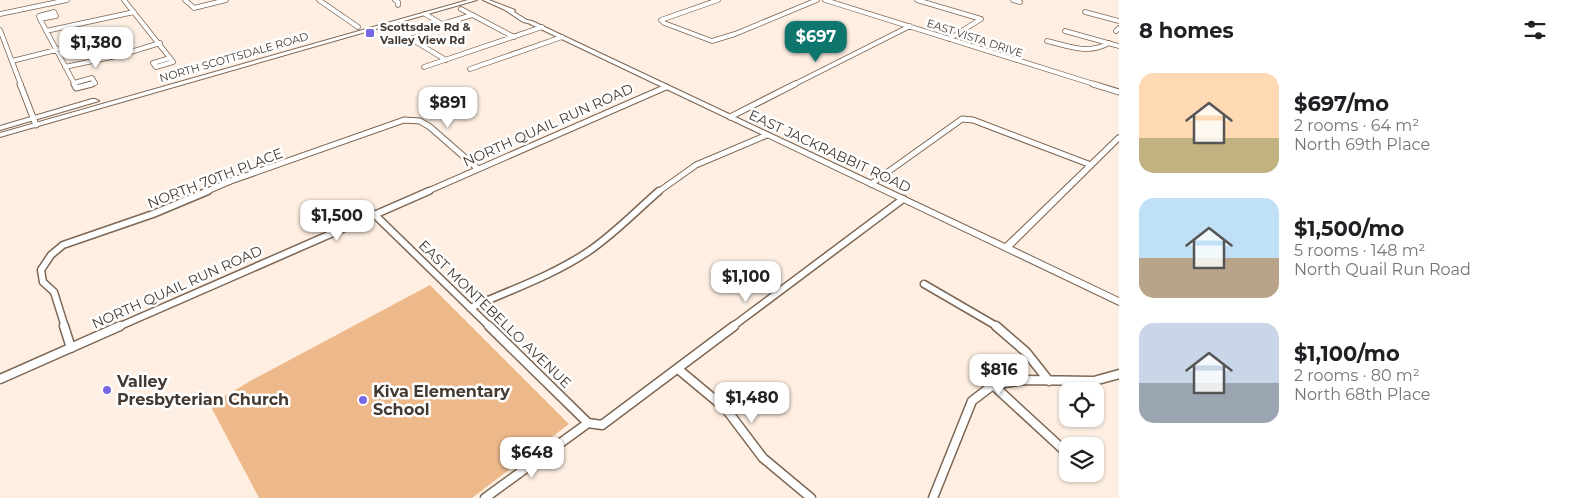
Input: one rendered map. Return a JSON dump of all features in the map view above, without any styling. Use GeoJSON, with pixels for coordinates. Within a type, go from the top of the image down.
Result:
{"type":"FeatureCollection","features":[{"type":"Feature","properties":{"kind":"main road","name":"NORTH SCOTTSDALE ROAD"},"geometry":{"type":"LineString","coordinates":[[0,135],[35,122],[455,0]]}},
{"type":"Feature","properties":{"kind":"main road","name":"NORTH SCOTTSDALE ROAD"},"geometry":{"type":"LineString","coordinates":[[0,128],[35,122],[474,0]]}},
{"type":"Feature","properties":{"kind":"street"},"geometry":{"type":"LineString","coordinates":[[0,14],[67,0]]}},
{"type":"Feature","properties":{"kind":"street"},"geometry":{"type":"LineString","coordinates":[[124,0],[170,58]]}},
{"type":"Feature","properties":{"kind":"street"},"geometry":{"type":"LineString","coordinates":[[185,0],[194,8],[226,0]]}},
{"type":"Feature","properties":{"kind":"street"},"geometry":{"type":"LineString","coordinates":[[319,0],[358,27]]}},
{"type":"Feature","properties":{"kind":"street"},"geometry":{"type":"LineString","coordinates":[[395,0],[398,2],[398,5]]}},
{"type":"Feature","properties":{"kind":"street","name":"EAST JACKRABBIT ROAD"},"geometry":{"type":"LineString","coordinates":[[486,0],[525,21],[542,27],[1119,302]]}},
{"type":"Feature","properties":{"kind":"street"},"geometry":{"type":"LineString","coordinates":[[718,0],[661,20],[664,23],[712,41],[735,34],[817,0]]}},
{"type":"Feature","properties":{"kind":"street","name":"EAST VISTA DRIVE"},"geometry":{"type":"LineString","coordinates":[[825,0],[1119,92]]}},
{"type":"Feature","properties":{"kind":"street"},"geometry":{"type":"LineString","coordinates":[[917,0],[981,18],[950,39]]}},
{"type":"Feature","properties":{"kind":"street"},"geometry":{"type":"LineString","coordinates":[[1013,0],[1020,2]]}},
{"type":"Feature","properties":{"kind":"street"},"geometry":{"type":"LineString","coordinates":[[461,9],[514,37]]}},
{"type":"Feature","properties":{"kind":"street"},"geometry":{"type":"LineString","coordinates":[[46,31],[134,12]]}},
{"type":"Feature","properties":{"kind":"street"},"geometry":{"type":"LineString","coordinates":[[1085,12],[1119,21]]}},
{"type":"Feature","properties":{"kind":"street"},"geometry":{"type":"LineString","coordinates":[[423,15],[442,24]]}},
{"type":"Feature","properties":{"kind":"street"},"geometry":{"type":"LineString","coordinates":[[423,15],[436,26]]}},
{"type":"Feature","properties":{"kind":"street"},"geometry":{"type":"LineString","coordinates":[[406,35],[472,15]]}},
{"type":"Feature","properties":{"kind":"street"},"geometry":{"type":"LineString","coordinates":[[40,19],[74,83]]}},
{"type":"Feature","properties":{"kind":"street"},"geometry":{"type":"LineString","coordinates":[[730,117],[910,26]]}},
{"type":"Feature","properties":{"kind":"street"},"geometry":{"type":"LineString","coordinates":[[424,67],[542,27]]}},
{"type":"Feature","properties":{"kind":"street"},"geometry":{"type":"LineString","coordinates":[[393,28],[446,60]]}},
{"type":"Feature","properties":{"kind":"street"},"geometry":{"type":"LineString","coordinates":[[0,30],[35,122]]}},
{"type":"Feature","properties":{"kind":"street"},"geometry":{"type":"LineString","coordinates":[[1065,31],[1119,46]]}},
{"type":"Feature","properties":{"kind":"street"},"geometry":{"type":"LineString","coordinates":[[470,69],[562,37]]}},
{"type":"Feature","properties":{"kind":"street"},"geometry":{"type":"LineString","coordinates":[[12,61],[96,40]]}},
{"type":"Feature","properties":{"kind":"street"},"geometry":{"type":"LineString","coordinates":[[1047,41],[1095,50],[1101,49],[1109,43]]}},
{"type":"Feature","properties":{"kind":"street"},"geometry":{"type":"LineString","coordinates":[[64,67],[121,55],[160,44]]}},
{"type":"Feature","properties":{"kind":"street"},"geometry":{"type":"LineString","coordinates":[[0,46],[6,45]]}},
{"type":"Feature","properties":{"kind":"street","name":"NORTH QUAIL RUN ROAD"},"geometry":{"type":"LineString","coordinates":[[0,379],[666,87]]}},
{"type":"Feature","properties":{"kind":"street"},"geometry":{"type":"LineString","coordinates":[[871,184],[962,118],[973,120],[1091,165]]}},
{"type":"Feature","properties":{"kind":"street"},"geometry":{"type":"LineString","coordinates":[[404,120],[420,122],[430,127],[478,169]]}},
{"type":"Feature","properties":{"kind":"street","name":"NORTH 70TH PLACE"},"geometry":{"type":"LineString","coordinates":[[63,245],[153,214],[231,181],[404,120]]}},
{"type":"Feature","properties":{"kind":"street"},"geometry":{"type":"LineString","coordinates":[[470,308],[574,260],[619,229],[652,196],[676,177],[702,162],[767,135]]}},
{"type":"Feature","properties":{"kind":"street"},"geometry":{"type":"LineString","coordinates":[[1006,248],[1119,137]]}},
{"type":"Feature","properties":{"kind":"street"},"geometry":{"type":"LineString","coordinates":[[485,498],[588,423],[602,425],[903,199]]}},
{"type":"Feature","properties":{"kind":"street","name":"EAST MONTEBELLO AVENUE"},"geometry":{"type":"LineString","coordinates":[[374,214],[588,423]]}},
{"type":"Feature","properties":{"kind":"street"},"geometry":{"type":"LineString","coordinates":[[63,245],[51,255],[42,270],[43,282],[54,292],[70,348]]}},
{"type":"Feature","properties":{"kind":"street"},"geometry":{"type":"LineString","coordinates":[[924,284],[994,324],[1026,352],[1049,381]]}},
{"type":"Feature","properties":{"kind":"street"},"geometry":{"type":"LineString","coordinates":[[678,369],[726,409],[763,458],[811,498]]}},
{"type":"Feature","properties":{"kind":"street"},"geometry":{"type":"LineString","coordinates":[[932,498],[972,401],[993,385],[1023,380],[1094,382],[1119,374]]}},
{"type":"Feature","properties":{"kind":"street"},"geometry":{"type":"LineString","coordinates":[[993,385],[1059,446]]}},
{"type":"Feature","properties":{"kind":"shaded area","name":"Kiva Elementary School"},"geometry":{"type":"Polygon","coordinates":[[[430,285],[569,424],[472,498],[259,498],[210,405],[252,380],[430,285]]]}},
{"type":"Feature","properties":{"kind":"place","name":"Scottsdale Rd & Valley View Rd"},"geometry":{"type":"Point","coordinates":[370,33]}},
{"type":"Feature","properties":{"kind":"place","name":"Valley Presbyterian Church"},"geometry":{"type":"Point","coordinates":[107,390]}},
{"type":"Feature","properties":{"kind":"place","name":"Kiva Elementary School"},"geometry":{"type":"Point","coordinates":[363,400]}}]}
